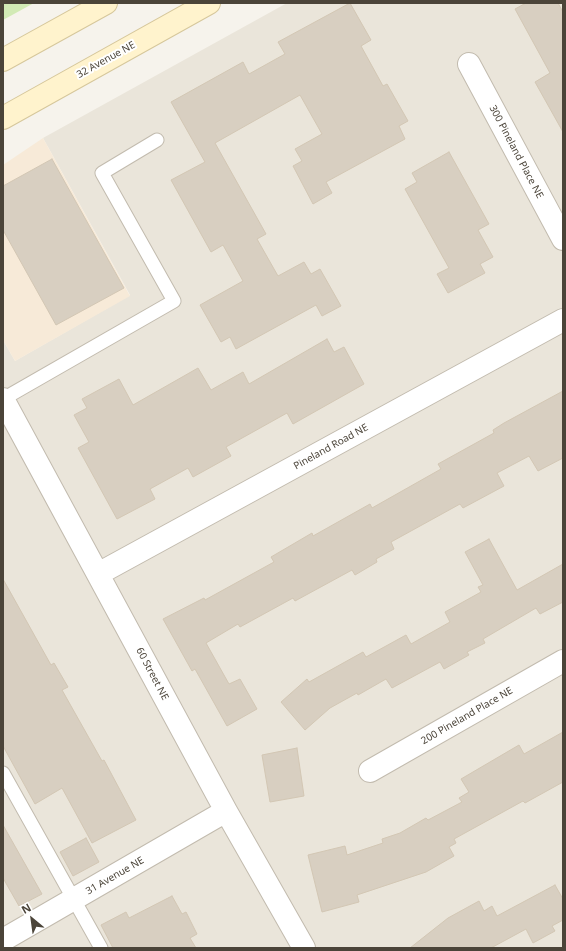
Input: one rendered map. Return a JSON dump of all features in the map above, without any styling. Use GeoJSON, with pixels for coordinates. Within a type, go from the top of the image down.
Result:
{"type":"FeatureCollection","features":[{"type":"Feature","properties":{"kind":"main road"},"geometry":{"type":"LineString","coordinates":[[3,60],[106,3]]}},
{"type":"Feature","properties":{"kind":"main road","name":"32 Avenue NE"},"geometry":{"type":"LineString","coordinates":[[3,118],[209,3]]}},
{"type":"Feature","properties":{"kind":"street","name":"300 Pineland Place NE"},"geometry":{"type":"LineString","coordinates":[[469,64],[563,239]]}},
{"type":"Feature","properties":{"kind":"street","name":"Pineland Road NE"},"geometry":{"type":"LineString","coordinates":[[98,574],[563,320]]}},
{"type":"Feature","properties":{"kind":"street","name":"60 Street NE"},"geometry":{"type":"LineString","coordinates":[[3,399],[226,811],[304,948]]}},
{"type":"Feature","properties":{"kind":"street","name":"200 Pineland Place NE"},"geometry":{"type":"LineString","coordinates":[[370,771],[563,661]]}},
{"type":"Feature","properties":{"kind":"street","name":"31 Avenue NE"},"geometry":{"type":"LineString","coordinates":[[3,940],[226,811]]}},
{"type":"Feature","properties":{"kind":"lane"},"geometry":{"type":"LineString","coordinates":[[3,399],[174,301],[102,173],[157,140]]}},
{"type":"Feature","properties":{"kind":"lane"},"geometry":{"type":"LineString","coordinates":[[3,773],[75,899],[101,948]]}},
{"type":"Feature","properties":{"kind":"shaded area"},"geometry":{"type":"Polygon","coordinates":[[[287,3],[563,3],[563,948],[3,948],[3,340],[15,361],[130,295],[43,138],[287,3]]]}},
{"type":"Feature","properties":{"kind":"shaded area"},"geometry":{"type":"Polygon","coordinates":[[[43,138],[130,296],[15,361],[3,340],[3,165],[43,138]]]}},
{"type":"Feature","properties":{"kind":"green space"},"geometry":{"type":"Polygon","coordinates":[[[3,3],[34,3],[3,20],[3,3]]]}},
{"type":"Feature","properties":{"kind":"building"},"geometry":{"type":"Polygon","coordinates":[[[350,3],[371,40],[361,46],[383,86],[387,84],[408,121],[399,126],[405,139],[326,182],[332,193],[313,204],[293,166],[302,161],[295,149],[322,134],[300,95],[215,143],[266,234],[257,239],[278,276],[304,262],[311,274],[320,269],[341,306],[322,316],[316,305],[236,349],[230,337],[221,342],[200,305],[243,281],[223,245],[211,252],[171,180],[205,162],[171,102],[243,62],[249,74],[285,54],[278,42],[350,3]]]}},
{"type":"Feature","properties":{"kind":"building"},"geometry":{"type":"Polygon","coordinates":[[[526,3],[558,3],[563,12],[563,132],[535,82],[550,73],[515,9],[526,3]]]}},
{"type":"Feature","properties":{"kind":"building"},"geometry":{"type":"Polygon","coordinates":[[[449,152],[489,224],[478,230],[493,257],[480,264],[485,273],[448,293],[437,274],[449,268],[405,189],[417,182],[412,173],[449,152]]]}},
{"type":"Feature","properties":{"kind":"building"},"geometry":{"type":"Polygon","coordinates":[[[52,159],[124,288],[56,325],[3,230],[3,186],[52,159]]]}},
{"type":"Feature","properties":{"kind":"building"},"geometry":{"type":"Polygon","coordinates":[[[327,339],[334,352],[344,347],[364,384],[293,424],[287,413],[226,447],[231,456],[193,477],[188,468],[150,489],[155,499],[117,519],[78,448],[89,442],[74,415],[87,408],[82,399],[119,379],[133,405],[198,368],[211,390],[243,372],[249,384],[327,339]]]}},
{"type":"Feature","properties":{"kind":"building"},"geometry":{"type":"Polygon","coordinates":[[[563,391],[563,458],[538,471],[529,456],[497,473],[504,486],[463,508],[460,504],[391,542],[394,549],[376,559],[377,562],[355,575],[352,570],[295,601],[293,598],[240,627],[238,624],[206,643],[229,684],[240,679],[257,709],[227,726],[195,669],[192,671],[163,619],[204,598],[205,600],[274,562],[271,557],[312,533],[313,536],[370,504],[372,508],[441,469],[438,464],[494,433],[493,430],[504,423],[563,391]]]}},
{"type":"Feature","properties":{"kind":"building"},"geometry":{"type":"Polygon","coordinates":[[[489,539],[517,590],[563,564],[563,602],[540,614],[536,608],[483,639],[485,643],[467,652],[469,655],[444,669],[440,662],[392,688],[386,679],[358,695],[357,693],[330,708],[305,730],[281,702],[307,679],[309,682],[363,652],[366,657],[406,635],[411,644],[450,622],[445,612],[481,592],[478,587],[483,585],[465,552],[489,539]]]}},
{"type":"Feature","properties":{"kind":"building"},"geometry":{"type":"Polygon","coordinates":[[[3,579],[51,665],[54,663],[68,687],[62,690],[102,761],[104,760],[136,820],[92,843],[62,788],[35,804],[3,746],[3,579]]]}},
{"type":"Feature","properties":{"kind":"building"},"geometry":{"type":"Polygon","coordinates":[[[563,732],[563,782],[525,803],[523,801],[454,839],[456,843],[449,847],[454,856],[426,872],[357,895],[359,902],[322,912],[308,855],[345,846],[347,855],[383,843],[382,839],[400,833],[426,818],[428,820],[462,802],[459,798],[469,792],[461,779],[519,745],[524,754],[563,732]]]}},
{"type":"Feature","properties":{"kind":"building"},"geometry":{"type":"Polygon","coordinates":[[[297,748],[304,796],[270,802],[262,755],[297,748]]]}},
{"type":"Feature","properties":{"kind":"building"},"geometry":{"type":"Polygon","coordinates":[[[3,825],[42,894],[19,906],[3,878],[3,825]]]}},
{"type":"Feature","properties":{"kind":"building"},"geometry":{"type":"Polygon","coordinates":[[[86,838],[99,862],[73,876],[60,852],[86,838]]]}},
{"type":"Feature","properties":{"kind":"building"},"geometry":{"type":"Polygon","coordinates":[[[555,885],[563,899],[563,920],[552,926],[555,931],[533,943],[526,929],[491,948],[410,948],[448,918],[479,901],[484,911],[492,906],[497,916],[555,885]]]}},
{"type":"Feature","properties":{"kind":"building"},"geometry":{"type":"Polygon","coordinates":[[[172,896],[182,914],[186,912],[197,934],[190,938],[196,948],[113,948],[101,925],[126,912],[129,918],[172,896]]]}}]}
